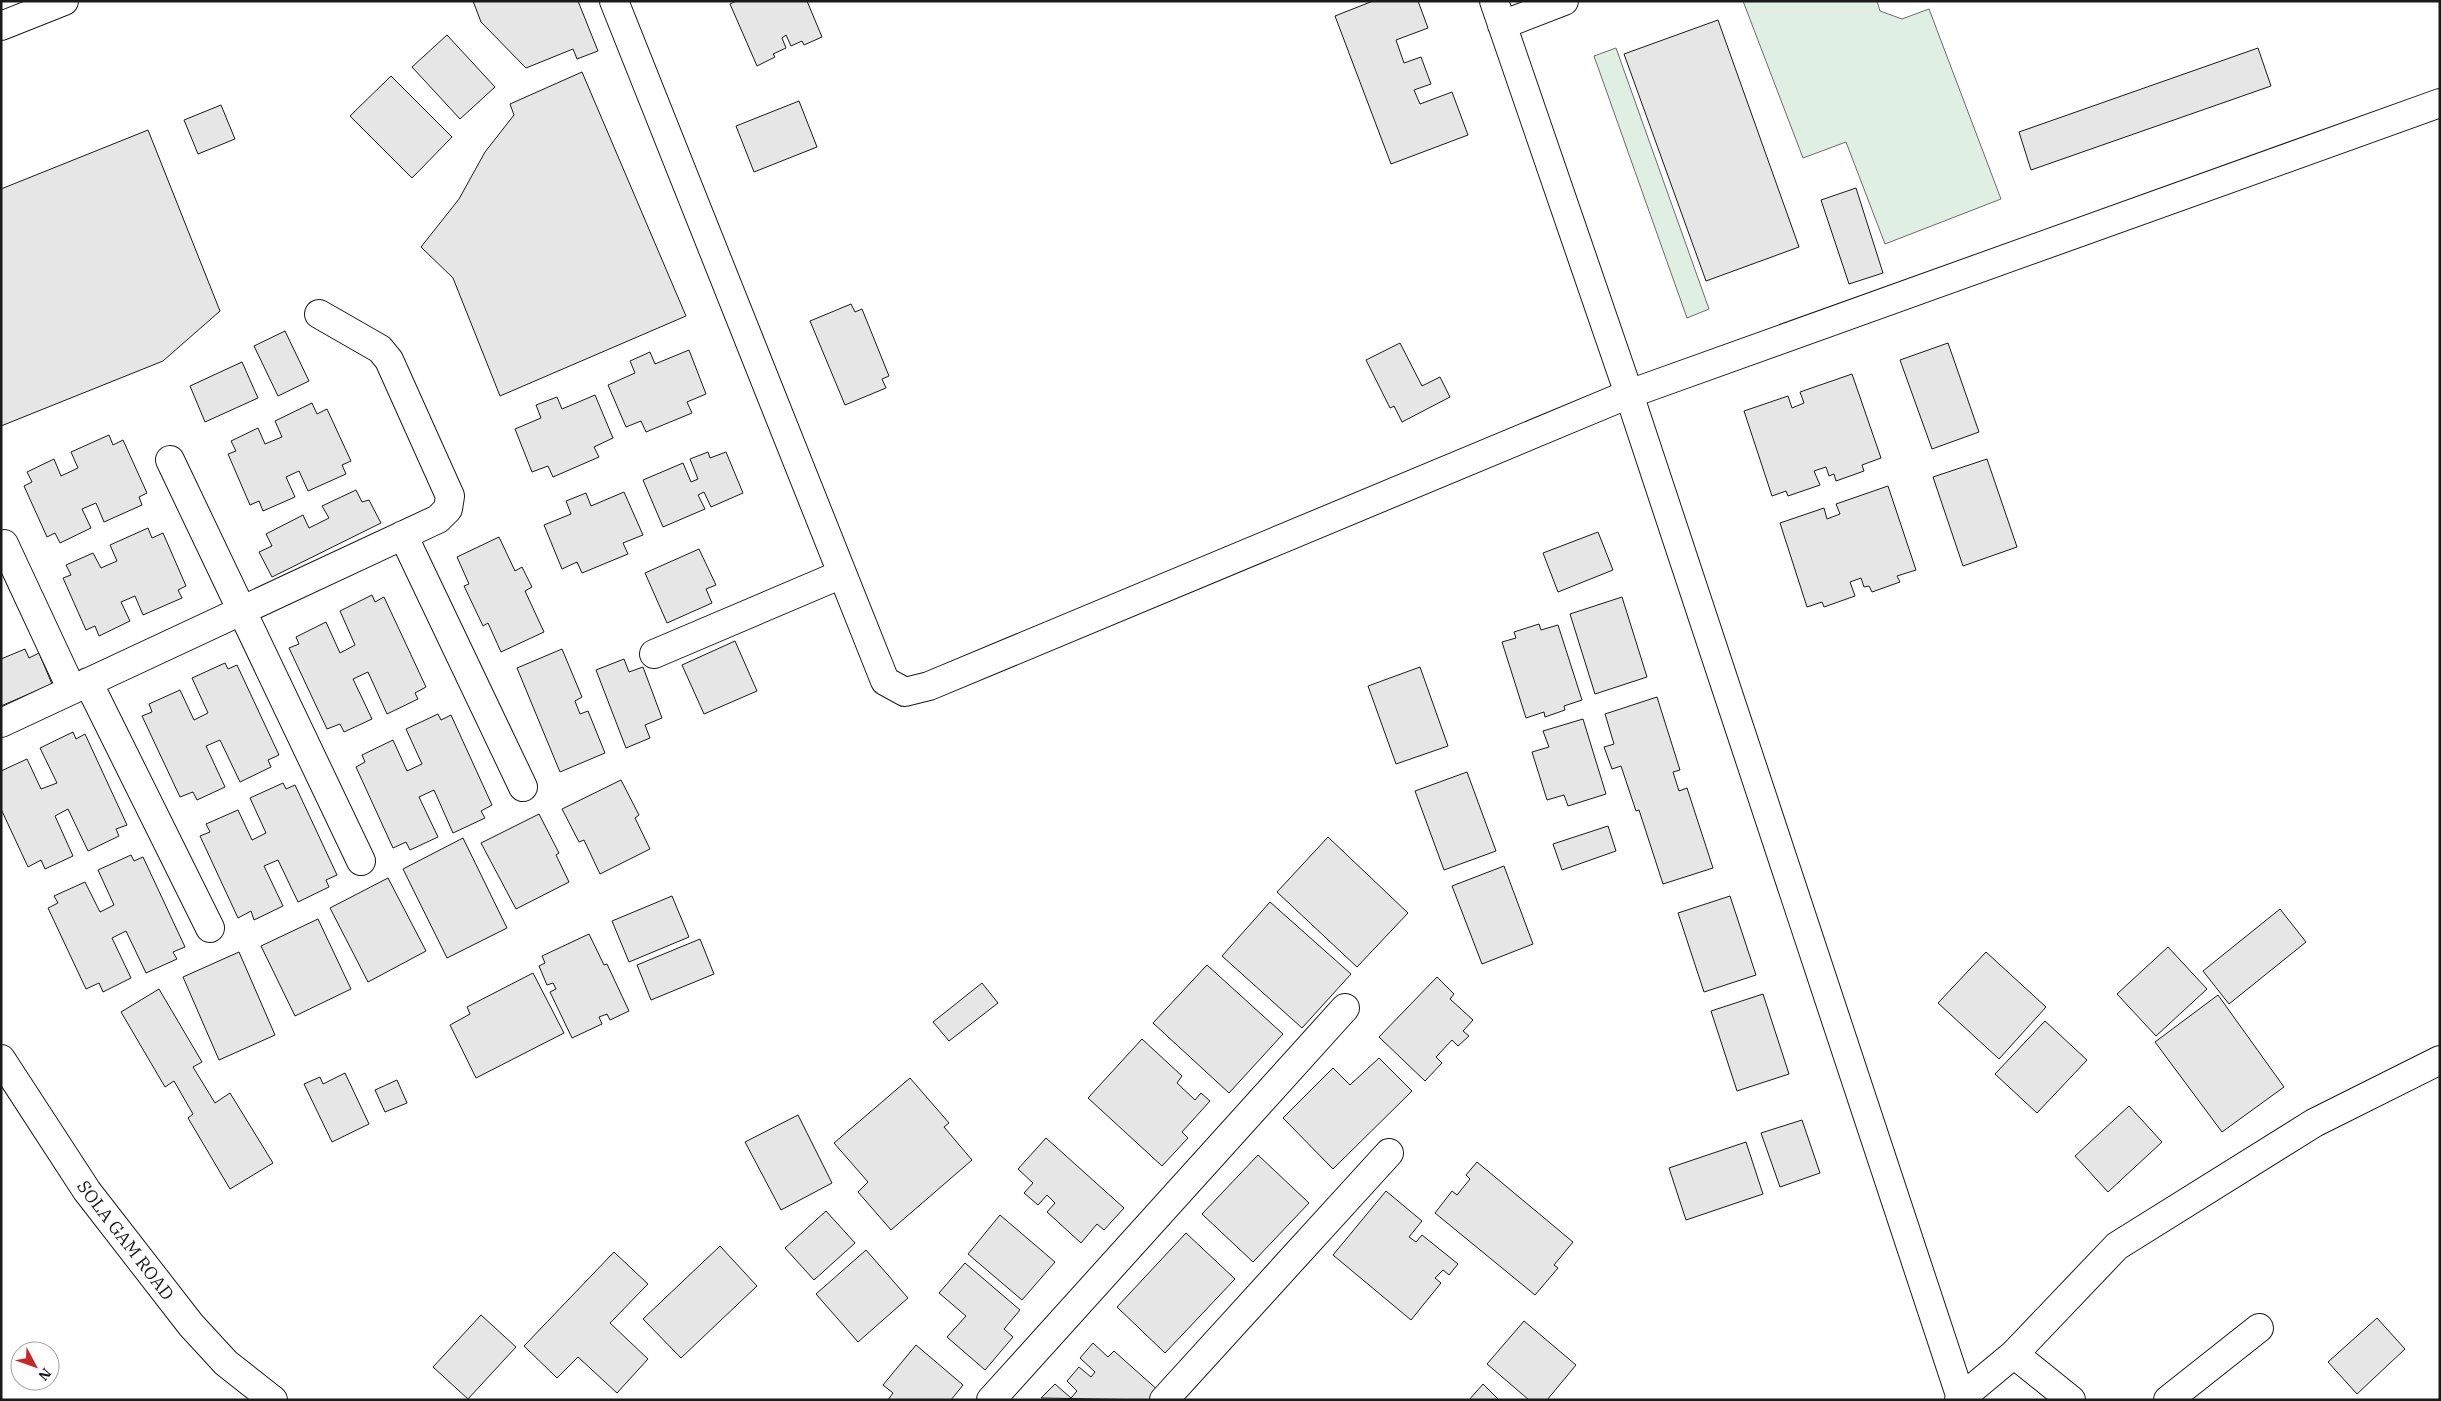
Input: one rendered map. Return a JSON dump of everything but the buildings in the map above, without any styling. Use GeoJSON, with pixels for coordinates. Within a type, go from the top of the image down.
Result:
{"type":"FeatureCollection","features":[{"type":"Feature","properties":{"kind":"street"},"geometry":{"type":"LineString","coordinates":[[1,26],[64,1]]}},
{"type":"Feature","properties":{"kind":"street"},"geometry":{"type":"LineString","coordinates":[[614,1],[885,681],[905,692],[928,686],[1629,394],[2440,102]]}},
{"type":"Feature","properties":{"kind":"street"},"geometry":{"type":"LineString","coordinates":[[1564,1],[1498,13],[1629,394],[1960,1399],[2014,1354],[2117,1246],[2314,1122],[2440,1060]]}},
{"type":"Feature","properties":{"kind":"street"},"geometry":{"type":"LineString","coordinates":[[1,724],[438,519],[448,510],[450,496],[389,360],[380,349],[319,314]]}},
{"type":"Feature","properties":{"kind":"street"},"geometry":{"type":"LineString","coordinates":[[170,460],[361,861]]}},
{"type":"Feature","properties":{"kind":"street"},"geometry":{"type":"LineString","coordinates":[[403,535],[523,787]]}},
{"type":"Feature","properties":{"kind":"street"},"geometry":{"type":"LineString","coordinates":[[4,544],[210,928]]}},
{"type":"Feature","properties":{"kind":"street"},"geometry":{"type":"LineString","coordinates":[[654,654],[842,574]]}},
{"type":"Feature","properties":{"kind":"street"},"geometry":{"type":"LineString","coordinates":[[991,1400],[1345,1008]]}},
{"type":"Feature","properties":{"kind":"street","name":"SOLA GAM ROAD"},"geometry":{"type":"LineString","coordinates":[[1,1059],[86,1191],[192,1325],[226,1363],[273,1400]]}},
{"type":"Feature","properties":{"kind":"street"},"geometry":{"type":"LineString","coordinates":[[1164,1400],[1389,1153]]}},
{"type":"Feature","properties":{"kind":"street"},"geometry":{"type":"LineString","coordinates":[[2168,1400],[2259,1328]]}},
{"type":"Feature","properties":{"kind":"street"},"geometry":{"type":"LineString","coordinates":[[2014,1354],[2071,1400]]}},
{"type":"Feature","properties":{"kind":"green space"},"geometry":{"type":"Polygon","coordinates":[[[1743,1],[1877,1],[1880,11],[1902,19],[1929,9],[2001,199],[1885,244],[1846,142],[1803,158],[1743,1]]]}},
{"type":"Feature","properties":{"kind":"green space"},"geometry":{"type":"Polygon","coordinates":[[[1616,48],[1709,309],[1687,318],[1594,56],[1616,48]]]}}]}
